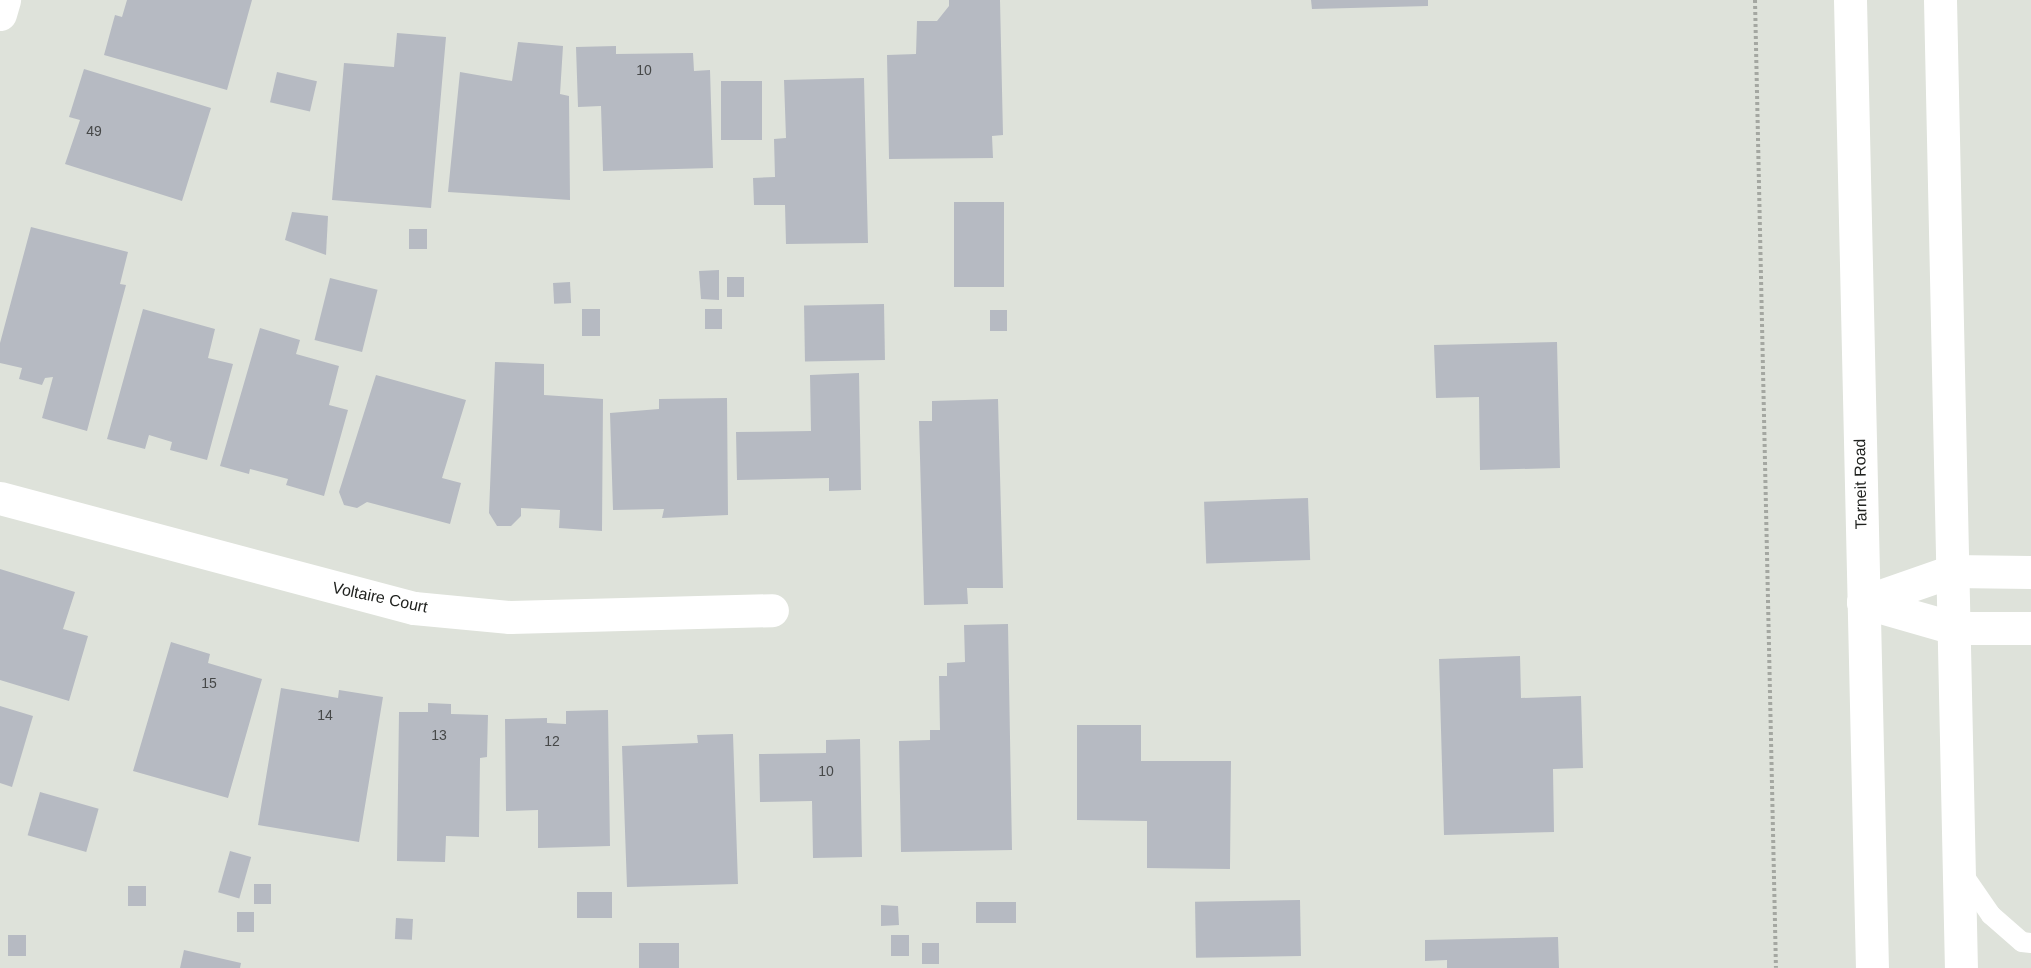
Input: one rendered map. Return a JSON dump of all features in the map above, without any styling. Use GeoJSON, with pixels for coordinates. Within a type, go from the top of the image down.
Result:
{"type":"FeatureCollection","features":[{"type":"Feature","properties":{"kind":"main road"},"geometry":{"type":"LineString","coordinates":[[0,14],[4,0]]}},
{"type":"Feature","properties":{"kind":"main road","name":"Tarneit Road"},"geometry":{"type":"LineString","coordinates":[[1850,0],[1872,968]]}},
{"type":"Feature","properties":{"kind":"main road"},"geometry":{"type":"LineString","coordinates":[[1940,0],[1961,968]]}},
{"type":"Feature","properties":{"kind":"main road","name":"Voltaire Court"},"geometry":{"type":"LineString","coordinates":[[0,498],[414,608],[510,617],[772,610]]}},
{"type":"Feature","properties":{"kind":"main road"},"geometry":{"type":"LineString","coordinates":[[1863,602],[1952,571],[2031,572]]}},
{"type":"Feature","properties":{"kind":"main road"},"geometry":{"type":"LineString","coordinates":[[1863,602],[1954,628],[2031,628]]}},
{"type":"Feature","properties":{"kind":"lane"},"geometry":{"type":"LineString","coordinates":[[1959,868],[1991,915],[2022,942],[2031,943]]}},
{"type":"Feature","properties":{"kind":"path"},"geometry":{"type":"LineString","coordinates":[[1755,0],[1776,968]]}},
{"type":"Feature","properties":{"kind":"building"},"geometry":{"type":"Polygon","coordinates":[[[127,0],[252,0],[227,90],[104,55],[115,15],[122,17],[127,0]]]}},
{"type":"Feature","properties":{"kind":"building"},"geometry":{"type":"Polygon","coordinates":[[[949,0],[1000,0],[1003,135],[992,136],[993,158],[889,159],[887,55],[916,54],[917,21],[937,21],[949,6],[949,0]]]}},
{"type":"Feature","properties":{"kind":"building"},"geometry":{"type":"Polygon","coordinates":[[[1311,0],[1428,0],[1428,6],[1312,9],[1311,0]]]}},
{"type":"Feature","properties":{"kind":"building"},"geometry":{"type":"Polygon","coordinates":[[[397,33],[446,37],[431,208],[332,200],[344,63],[394,67],[397,33]]]}},
{"type":"Feature","properties":{"kind":"building"},"geometry":{"type":"Polygon","coordinates":[[[518,42],[563,46],[560,94],[569,96],[570,200],[448,192],[460,72],[512,81],[518,42]]]}},
{"type":"Feature","properties":{"kind":"building"},"geometry":{"type":"Polygon","coordinates":[[[616,46],[616,54],[693,53],[694,71],[710,70],[713,168],[603,171],[601,106],[578,107],[576,47],[616,46]]]}},
{"type":"Feature","properties":{"kind":"building"},"geometry":{"type":"Polygon","coordinates":[[[84,69],[211,108],[182,201],[65,164],[80,120],[69,117],[84,69]]]}},
{"type":"Feature","properties":{"kind":"building"},"geometry":{"type":"Polygon","coordinates":[[[277,72],[317,81],[310,111],[270,102],[277,72]]]}},
{"type":"Feature","properties":{"kind":"building"},"geometry":{"type":"Polygon","coordinates":[[[864,78],[868,243],[786,244],[785,205],[754,205],[753,178],[775,177],[774,139],[786,138],[784,80],[864,78]]]}},
{"type":"Feature","properties":{"kind":"building"},"geometry":{"type":"Polygon","coordinates":[[[721,81],[762,81],[762,140],[721,140],[721,81]]]}},
{"type":"Feature","properties":{"kind":"building"},"geometry":{"type":"Polygon","coordinates":[[[954,202],[1004,202],[1004,287],[954,287],[954,202]]]}},
{"type":"Feature","properties":{"kind":"building"},"geometry":{"type":"Polygon","coordinates":[[[292,212],[328,216],[326,255],[285,240],[292,212]]]}},
{"type":"Feature","properties":{"kind":"building"},"geometry":{"type":"Polygon","coordinates":[[[31,227],[128,252],[120,284],[126,285],[87,431],[42,418],[53,377],[45,378],[42,385],[19,379],[22,368],[0,363],[0,343],[31,227]]]}},
{"type":"Feature","properties":{"kind":"building"},"geometry":{"type":"Polygon","coordinates":[[[409,229],[427,229],[427,249],[409,249],[409,229]]]}},
{"type":"Feature","properties":{"kind":"building"},"geometry":{"type":"Polygon","coordinates":[[[719,270],[719,300],[701,299],[699,271],[719,270]]]}},
{"type":"Feature","properties":{"kind":"building"},"geometry":{"type":"Polygon","coordinates":[[[727,277],[744,277],[744,297],[727,297],[727,277]]]}},
{"type":"Feature","properties":{"kind":"building"},"geometry":{"type":"Polygon","coordinates":[[[330,278],[378,290],[362,352],[315,340],[330,278]]]}},
{"type":"Feature","properties":{"kind":"building"},"geometry":{"type":"Polygon","coordinates":[[[570,282],[571,303],[554,304],[553,283],[570,282]]]}},
{"type":"Feature","properties":{"kind":"building"},"geometry":{"type":"Polygon","coordinates":[[[884,304],[885,360],[805,361],[804,305],[884,304]]]}},
{"type":"Feature","properties":{"kind":"building"},"geometry":{"type":"Polygon","coordinates":[[[143,309],[215,329],[208,358],[233,364],[207,460],[170,450],[172,442],[149,435],[145,449],[107,439],[143,309]]]}},
{"type":"Feature","properties":{"kind":"building"},"geometry":{"type":"Polygon","coordinates":[[[582,309],[600,309],[600,336],[582,336],[582,309]]]}},
{"type":"Feature","properties":{"kind":"building"},"geometry":{"type":"Polygon","coordinates":[[[705,309],[722,309],[722,329],[705,329],[705,309]]]}},
{"type":"Feature","properties":{"kind":"building"},"geometry":{"type":"Polygon","coordinates":[[[990,310],[1007,310],[1007,331],[990,331],[990,310]]]}},
{"type":"Feature","properties":{"kind":"building"},"geometry":{"type":"Polygon","coordinates":[[[260,328],[300,340],[296,354],[339,366],[329,405],[348,410],[324,496],[286,485],[288,479],[250,469],[249,474],[220,466],[260,328]]]}},
{"type":"Feature","properties":{"kind":"building"},"geometry":{"type":"Polygon","coordinates":[[[1557,342],[1560,468],[1480,470],[1479,397],[1436,398],[1434,345],[1557,342]]]}},
{"type":"Feature","properties":{"kind":"building"},"geometry":{"type":"Polygon","coordinates":[[[495,362],[544,364],[544,395],[603,399],[602,531],[559,528],[560,510],[521,508],[521,516],[511,526],[497,526],[489,513],[495,362]]]}},
{"type":"Feature","properties":{"kind":"building"},"geometry":{"type":"Polygon","coordinates":[[[859,373],[861,490],[829,491],[829,478],[737,480],[736,432],[811,431],[810,375],[859,373]]]}},
{"type":"Feature","properties":{"kind":"building"},"geometry":{"type":"Polygon","coordinates":[[[376,375],[466,400],[442,478],[461,483],[450,524],[367,502],[357,508],[344,505],[339,492],[376,375]]]}},
{"type":"Feature","properties":{"kind":"building"},"geometry":{"type":"Polygon","coordinates":[[[727,398],[728,515],[662,518],[664,509],[613,510],[610,413],[659,409],[659,399],[727,398]]]}},
{"type":"Feature","properties":{"kind":"building"},"geometry":{"type":"Polygon","coordinates":[[[998,399],[1003,588],[967,588],[968,604],[924,605],[919,421],[932,421],[932,401],[998,399]]]}},
{"type":"Feature","properties":{"kind":"building"},"geometry":{"type":"Polygon","coordinates":[[[1308,498],[1310,560],[1206,564],[1204,502],[1308,498]]]}},
{"type":"Feature","properties":{"kind":"building"},"geometry":{"type":"Polygon","coordinates":[[[0,569],[75,592],[63,629],[88,636],[69,701],[0,680],[0,569]]]}},
{"type":"Feature","properties":{"kind":"building"},"geometry":{"type":"Polygon","coordinates":[[[1008,624],[1012,850],[901,852],[899,741],[930,740],[930,730],[940,730],[939,676],[947,676],[947,663],[965,662],[964,625],[1008,624]]]}},
{"type":"Feature","properties":{"kind":"building"},"geometry":{"type":"Polygon","coordinates":[[[171,642],[210,654],[208,663],[262,679],[228,798],[133,771],[171,642]]]}},
{"type":"Feature","properties":{"kind":"building"},"geometry":{"type":"Polygon","coordinates":[[[1520,656],[1521,698],[1581,696],[1583,768],[1553,769],[1554,832],[1444,835],[1439,659],[1520,656]]]}},
{"type":"Feature","properties":{"kind":"building"},"geometry":{"type":"Polygon","coordinates":[[[281,688],[338,698],[339,690],[383,697],[359,842],[258,825],[281,688]]]}},
{"type":"Feature","properties":{"kind":"building"},"geometry":{"type":"Polygon","coordinates":[[[428,703],[451,704],[451,714],[488,715],[487,757],[480,758],[479,837],[446,836],[445,862],[397,861],[399,712],[428,712],[428,703]]]}},
{"type":"Feature","properties":{"kind":"building"},"geometry":{"type":"Polygon","coordinates":[[[0,706],[33,716],[12,787],[0,783],[0,706]]]}},
{"type":"Feature","properties":{"kind":"building"},"geometry":{"type":"Polygon","coordinates":[[[608,710],[610,846],[538,848],[538,810],[506,811],[505,719],[547,718],[547,723],[566,724],[566,711],[608,710]]]}},
{"type":"Feature","properties":{"kind":"building"},"geometry":{"type":"Polygon","coordinates":[[[1077,725],[1141,725],[1141,761],[1231,761],[1230,869],[1147,868],[1147,821],[1077,820],[1077,725]]]}},
{"type":"Feature","properties":{"kind":"building"},"geometry":{"type":"Polygon","coordinates":[[[733,734],[738,884],[627,887],[622,746],[698,743],[697,735],[733,734]]]}},
{"type":"Feature","properties":{"kind":"building"},"geometry":{"type":"Polygon","coordinates":[[[860,739],[862,857],[813,858],[812,801],[760,802],[759,754],[826,753],[826,740],[860,739]]]}},
{"type":"Feature","properties":{"kind":"building"},"geometry":{"type":"Polygon","coordinates":[[[40,792],[99,809],[86,852],[28,835],[40,792]]]}},
{"type":"Feature","properties":{"kind":"building"},"geometry":{"type":"Polygon","coordinates":[[[230,851],[251,857],[239,898],[218,892],[230,851]]]}},
{"type":"Feature","properties":{"kind":"building"},"geometry":{"type":"Polygon","coordinates":[[[254,884],[271,884],[271,904],[254,904],[254,884]]]}},
{"type":"Feature","properties":{"kind":"building"},"geometry":{"type":"Polygon","coordinates":[[[128,886],[146,886],[146,906],[128,906],[128,886]]]}},
{"type":"Feature","properties":{"kind":"building"},"geometry":{"type":"Polygon","coordinates":[[[577,892],[612,892],[612,918],[577,918],[577,892]]]}},
{"type":"Feature","properties":{"kind":"building"},"geometry":{"type":"Polygon","coordinates":[[[1300,900],[1301,956],[1196,958],[1195,902],[1300,900]]]}},
{"type":"Feature","properties":{"kind":"building"},"geometry":{"type":"Polygon","coordinates":[[[976,902],[1016,902],[1016,923],[976,923],[976,902]]]}},
{"type":"Feature","properties":{"kind":"building"},"geometry":{"type":"Polygon","coordinates":[[[881,905],[898,906],[899,925],[881,926],[881,905]]]}},
{"type":"Feature","properties":{"kind":"building"},"geometry":{"type":"Polygon","coordinates":[[[237,912],[254,912],[254,932],[237,932],[237,912]]]}},
{"type":"Feature","properties":{"kind":"building"},"geometry":{"type":"Polygon","coordinates":[[[396,918],[413,919],[412,940],[395,939],[396,918]]]}},
{"type":"Feature","properties":{"kind":"building"},"geometry":{"type":"Polygon","coordinates":[[[8,935],[26,935],[26,956],[8,956],[8,935]]]}},
{"type":"Feature","properties":{"kind":"building"},"geometry":{"type":"Polygon","coordinates":[[[891,935],[909,935],[909,956],[891,956],[891,935]]]}},
{"type":"Feature","properties":{"kind":"building"},"geometry":{"type":"Polygon","coordinates":[[[1558,937],[1559,968],[1447,968],[1447,960],[1425,961],[1425,940],[1558,937]]]}},
{"type":"Feature","properties":{"kind":"building"},"geometry":{"type":"Polygon","coordinates":[[[639,943],[679,943],[679,968],[639,968],[639,943]]]}},
{"type":"Feature","properties":{"kind":"building"},"geometry":{"type":"Polygon","coordinates":[[[922,943],[939,943],[939,964],[922,964],[922,943]]]}},
{"type":"Feature","properties":{"kind":"building"},"geometry":{"type":"Polygon","coordinates":[[[184,950],[241,963],[240,968],[180,968],[184,950]]]}}]}
